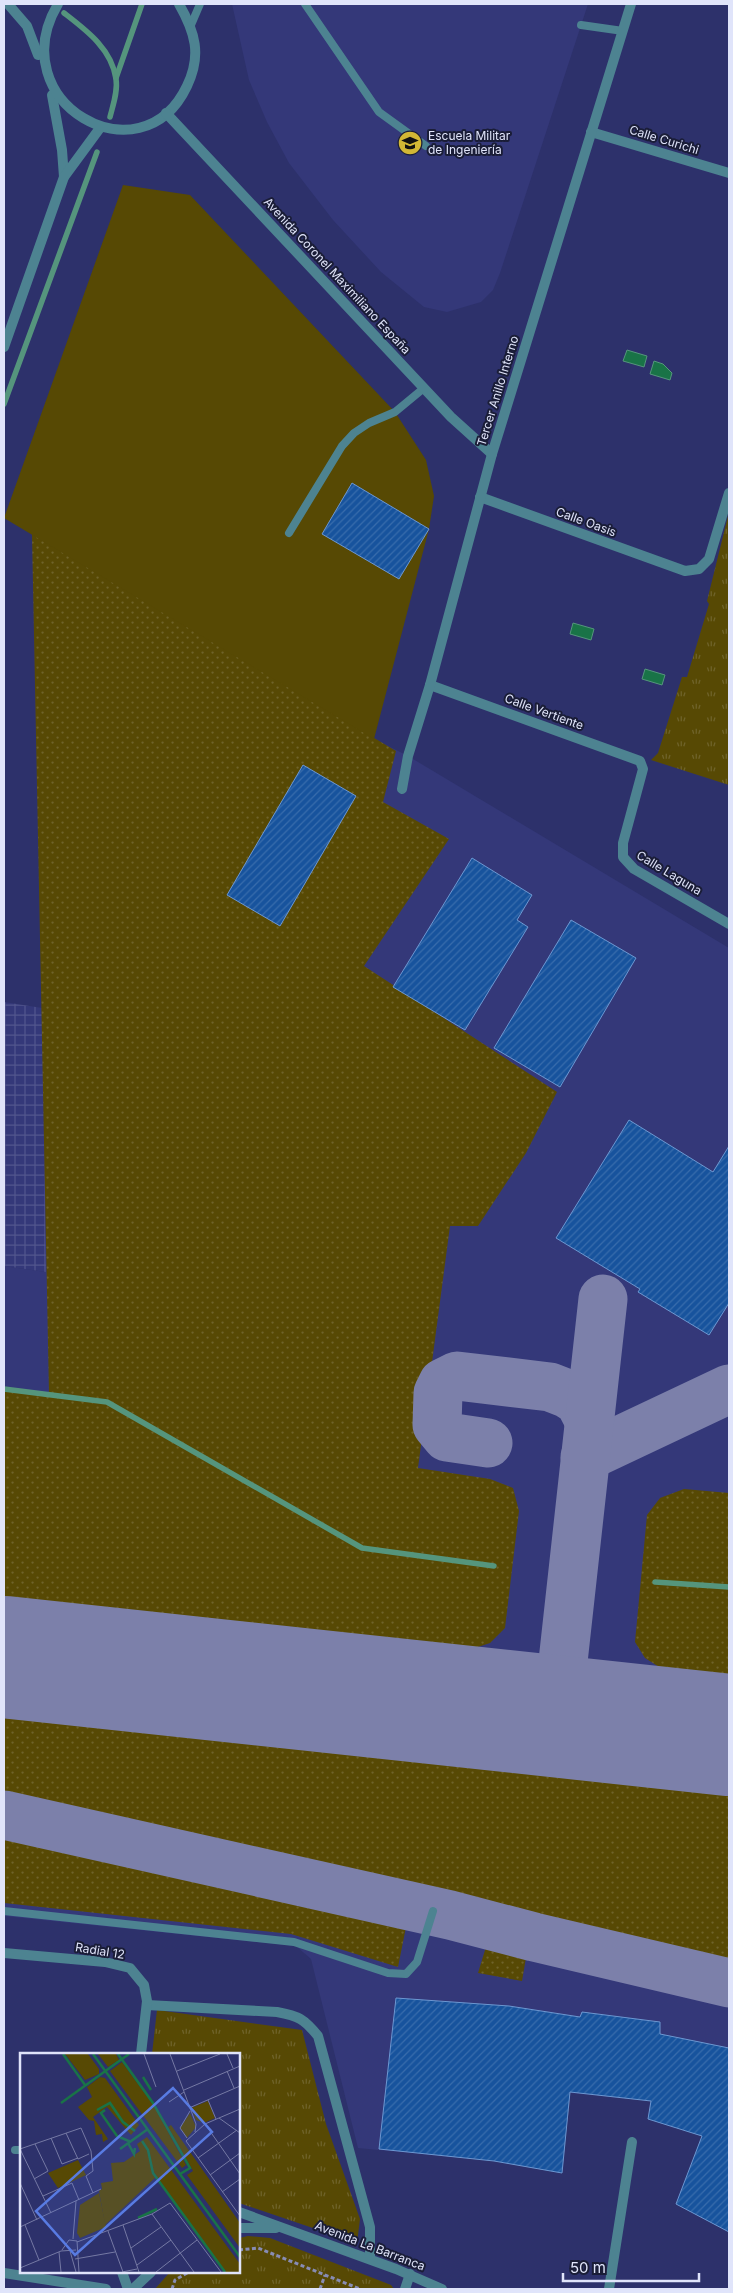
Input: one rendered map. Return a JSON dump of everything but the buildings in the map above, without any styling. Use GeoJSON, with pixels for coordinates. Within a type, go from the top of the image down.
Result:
{"type":"FeatureCollection","features":[{"type":"Feature","properties":{"kind":"street"},"geometry":{"type":"LineString","coordinates":[[8,4],[27,26],[38,56],[42,77],[52,95],[66,111],[84,122],[100,128],[117,130],[134,128],[151,122],[166,113],[183,96],[193,73],[196,49],[192,25],[179,4]]}},
{"type":"Feature","properties":{"kind":"street"},"geometry":{"type":"LineString","coordinates":[[38,56],[41,35],[49,16],[58,4]]}},
{"type":"Feature","properties":{"kind":"street","name":"Tercer Anillo Interno"},"geometry":{"type":"LineString","coordinates":[[402,789],[408,756],[430,685],[492,454],[631,4]]}},
{"type":"Feature","properties":{"kind":"street"},"geometry":{"type":"LineString","coordinates":[[52,95],[62,150],[64,177]]}},
{"type":"Feature","properties":{"kind":"street","name":"Avenida Coronel Maximiliano España"},"geometry":{"type":"LineString","coordinates":[[166,113],[451,417],[492,454]]}},
{"type":"Feature","properties":{"kind":"street"},"geometry":{"type":"LineString","coordinates":[[4,348],[64,177],[100,128]]}},
{"type":"Feature","properties":{"kind":"street","name":"Calle Curichi"},"geometry":{"type":"LineString","coordinates":[[591,132],[729,173]]}},
{"type":"Feature","properties":{"kind":"street","name":"Calle Oasis"},"geometry":{"type":"LineString","coordinates":[[480,497],[685,571],[699,569],[709,559],[729,493]]}},
{"type":"Feature","properties":{"kind":"street","name":"Calle Vertiente"},"geometry":{"type":"LineString","coordinates":[[430,685],[632,757],[640,761],[643,769]]}},
{"type":"Feature","properties":{"kind":"street","name":"Calle Laguna"},"geometry":{"type":"LineString","coordinates":[[643,769],[623,843],[623,857],[634,869],[729,924]]}},
{"type":"Feature","properties":{"kind":"street","name":"Radial 12"},"geometry":{"type":"LineString","coordinates":[[4,1953],[105,1962],[130,1968],[144,1985],[147,2005],[141,2053]]}},
{"type":"Feature","properties":{"kind":"street"},"geometry":{"type":"LineString","coordinates":[[147,2005],[277,2012],[295,2015],[307,2022],[318,2036],[370,2227],[370,2259]]}},
{"type":"Feature","properties":{"kind":"street"},"geometry":{"type":"LineString","coordinates":[[609,2289],[632,2142]]}},
{"type":"Feature","properties":{"kind":"street","name":"Avenida La Barranca"},"geometry":{"type":"LineString","coordinates":[[240,2212],[410,2274],[442,2289]]}},
{"type":"Feature","properties":{"kind":"street","name":"Avenida La Barranca"},"geometry":{"type":"LineString","coordinates":[[240,2228],[287,2228]]}},
{"type":"Feature","properties":{"kind":"street"},"geometry":{"type":"LineString","coordinates":[[4,2273],[106,2289]]}},
{"type":"Feature","properties":{"kind":"street"},"geometry":{"type":"LineString","coordinates":[[122,2273],[128,2289]]}},
{"type":"Feature","properties":{"kind":"street"},"geometry":{"type":"LineString","coordinates":[[133,2289],[150,2273]]}},
{"type":"Feature","properties":{"kind":"street"},"geometry":{"type":"LineString","coordinates":[[405,2289],[410,2274]]}},
{"type":"Feature","properties":{"kind":"lane"},"geometry":{"type":"LineString","coordinates":[[192,25],[200,4]]}},
{"type":"Feature","properties":{"kind":"lane"},"geometry":{"type":"LineString","coordinates":[[305,4],[379,112],[426,146]]}},
{"type":"Feature","properties":{"kind":"lane"},"geometry":{"type":"LineString","coordinates":[[581,25],[623,31]]}},
{"type":"Feature","properties":{"kind":"lane"},"geometry":{"type":"LineString","coordinates":[[289,533],[342,446],[354,433],[369,423],[395,412],[424,388]]}},
{"type":"Feature","properties":{"kind":"lane"},"geometry":{"type":"LineString","coordinates":[[4,1911],[294,1942],[388,1973],[406,1974],[417,1962],[433,1911]]}},
{"type":"Feature","properties":{"kind":"path"},"geometry":{"type":"LineString","coordinates":[[240,2250],[258,2248],[360,2289]]}},
{"type":"Feature","properties":{"kind":"path"},"geometry":{"type":"LineString","coordinates":[[172,2289],[175,2280],[187,2273]]}},
{"type":"Feature","properties":{"kind":"path"},"geometry":{"type":"LineString","coordinates":[[320,2289],[325,2275]]}},
{"type":"Feature","properties":{"kind":"shaded area","name":"Escuela Militar de Ingeniería"},"geometry":{"type":"Polygon","coordinates":[[[232,4],[588,4],[500,273],[493,290],[481,302],[447,312],[424,307],[381,272],[333,220],[289,163],[267,122],[249,80],[232,4]]]}},
{"type":"Feature","properties":{"kind":"shaded area"},"geometry":{"type":"Polygon","coordinates":[[[627,350],[647,356],[644,367],[623,361],[627,350]]]}},
{"type":"Feature","properties":{"kind":"shaded area"},"geometry":{"type":"Polygon","coordinates":[[[654,361],[663,364],[672,373],[670,380],[650,374],[654,361]]]}},
{"type":"Feature","properties":{"kind":"shaded area"},"geometry":{"type":"Polygon","coordinates":[[[32,534],[374,739],[408,756],[729,948],[729,2232],[676,2204],[702,2136],[648,2119],[650,2101],[570,2093],[562,2173],[494,2161],[358,2148],[311,1959],[296,1946],[4,1916],[4,1266],[46,1272],[32,534]]]}},
{"type":"Feature","properties":{"kind":"shaded area"},"geometry":{"type":"Polygon","coordinates":[[[573,623],[594,629],[591,640],[570,634],[573,623]]]}},
{"type":"Feature","properties":{"kind":"shaded area"},"geometry":{"type":"Polygon","coordinates":[[[645,669],[665,675],[662,685],[642,679],[645,669]]]}},
{"type":"Feature","properties":{"kind":"shaded area"},"geometry":{"type":"Polygon","coordinates":[[[4,1002],[42,1008],[46,1272],[4,1266],[4,1002]]]}},
{"type":"Feature","properties":{"kind":"green space"},"geometry":{"type":"Polygon","coordinates":[[[123,185],[190,195],[395,412],[426,460],[434,496],[429,529],[374,739],[4,518],[123,185]]]}},
{"type":"Feature","properties":{"kind":"green space"},"geometry":{"type":"Polygon","coordinates":[[[729,512],[729,785],[651,760],[658,753],[682,677],[687,677],[709,604],[707,601],[729,512]]]}},
{"type":"Feature","properties":{"kind":"green space"},"geometry":{"type":"Polygon","coordinates":[[[32,534],[396,751],[383,802],[449,839],[364,966],[557,1092],[526,1153],[478,1226],[450,1226],[418,1468],[490,1479],[513,1488],[519,1511],[505,1628],[490,1643],[463,1652],[4,1602],[4,1389],[49,1394],[32,534]]]}},
{"type":"Feature","properties":{"kind":"green space"},"geometry":{"type":"Polygon","coordinates":[[[684,1489],[729,1493],[729,1679],[667,1672],[645,1658],[635,1642],[647,1515],[660,1498],[684,1489]]]}},
{"type":"Feature","properties":{"kind":"green space"},"geometry":{"type":"Polygon","coordinates":[[[4,1716],[729,1785],[729,1966],[4,1797],[4,1716]]]}},
{"type":"Feature","properties":{"kind":"green space"},"geometry":{"type":"Polygon","coordinates":[[[4,1831],[407,1922],[398,1967],[291,1934],[4,1903],[4,1831]]]}},
{"type":"Feature","properties":{"kind":"green space"},"geometry":{"type":"Polygon","coordinates":[[[489,1937],[528,1946],[522,1981],[478,1973],[489,1937]]]}},
{"type":"Feature","properties":{"kind":"green space"},"geometry":{"type":"Polygon","coordinates":[[[157,2010],[302,2030],[326,2124],[360,2219],[357,2243],[240,2203],[240,2053],[152,2053],[157,2010]]]}},
{"type":"Feature","properties":{"kind":"green space"},"geometry":{"type":"Polygon","coordinates":[[[248,2236],[270,2238],[391,2285],[394,2289],[155,2289],[169,2273],[240,2273],[240,2238],[248,2236]]]}},
{"type":"Feature","properties":{"kind":"waterway"},"geometry":{"type":"LineString","coordinates":[[116,78],[142,4]]}},
{"type":"Feature","properties":{"kind":"waterway"},"geometry":{"type":"LineString","coordinates":[[64,13],[97,41],[104,49],[114,68],[116,88],[110,117]]}},
{"type":"Feature","properties":{"kind":"waterway"},"geometry":{"type":"LineString","coordinates":[[4,404],[97,152]]}},
{"type":"Feature","properties":{"kind":"waterway"},"geometry":{"type":"LineString","coordinates":[[4,1389],[107,1402],[362,1548],[494,1566]]}},
{"type":"Feature","properties":{"kind":"waterway"},"geometry":{"type":"LineString","coordinates":[[655,1582],[729,1587]]}},
{"type":"Feature","properties":{"kind":"taxiway"},"geometry":{"type":"LineString","coordinates":[[557,1716],[603,1299]]}},
{"type":"Feature","properties":{"kind":"taxiway"},"geometry":{"type":"LineString","coordinates":[[488,1443],[447,1437],[437,1425],[438,1393],[443,1383],[457,1376],[550,1387],[568,1394],[579,1401],[590,1422]]}},
{"type":"Feature","properties":{"kind":"taxiway"},"geometry":{"type":"LineString","coordinates":[[585,1457],[729,1389]]}},
{"type":"Feature","properties":{"kind":"taxiway"},"geometry":{"type":"LineString","coordinates":[[4,1815],[450,1915],[729,1983]]}},
{"type":"Feature","properties":{"kind":"runway"},"geometry":{"type":"LineString","coordinates":[[4,1657],[729,1735]]}},
{"type":"Feature","properties":{"kind":"place","name":"Escuela Militar de Ingeniería"},"geometry":{"type":"Point","coordinates":[410,143]}}]}
